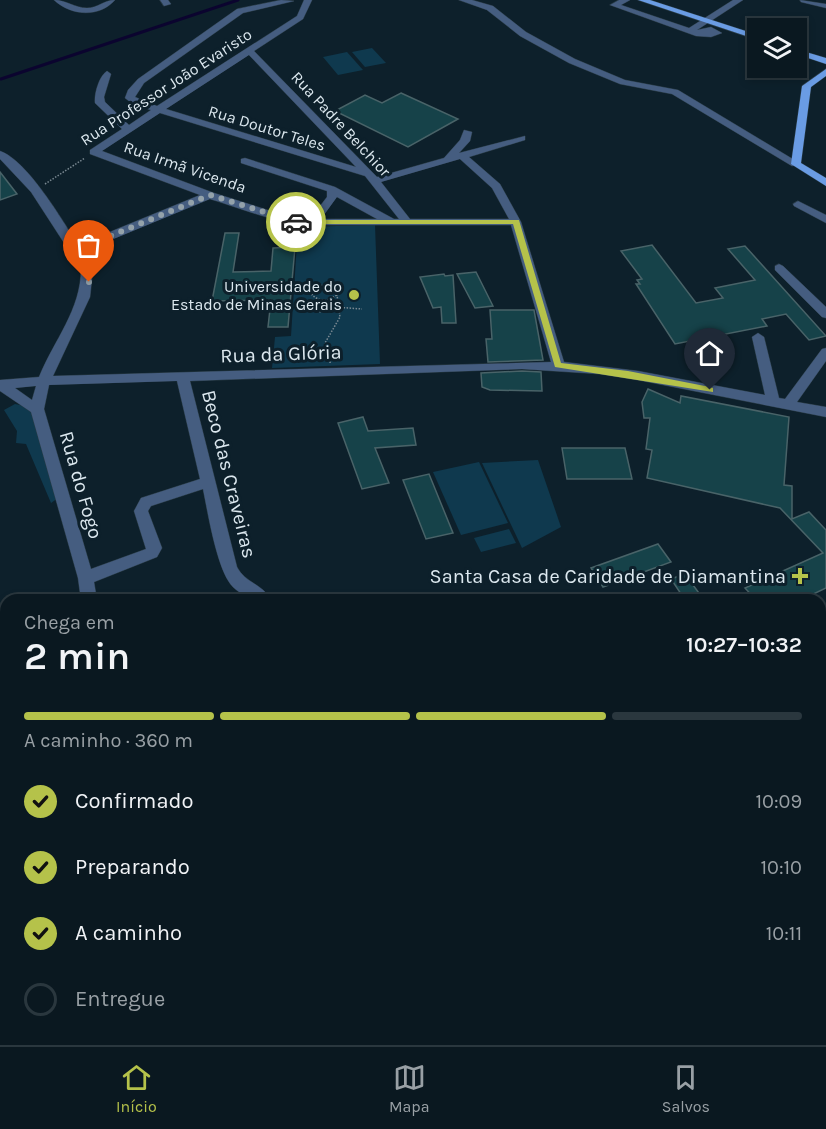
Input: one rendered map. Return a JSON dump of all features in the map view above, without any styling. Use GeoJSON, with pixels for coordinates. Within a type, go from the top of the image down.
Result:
{"type":"FeatureCollection","features":[{"type":"Feature","properties":{"kind":"main road"},"geometry":{"type":"LineString","coordinates":[[642,0],[747,34]]}},
{"type":"Feature","properties":{"kind":"main road"},"geometry":{"type":"LineString","coordinates":[[807,55],[826,61]]}},
{"type":"Feature","properties":{"kind":"main road"},"geometry":{"type":"LineString","coordinates":[[826,72],[807,86],[796,164],[826,183]]}},
{"type":"Feature","properties":{"kind":"street"},"geometry":{"type":"LineString","coordinates":[[58,0],[68,6],[93,11],[104,8],[111,0]]}},
{"type":"Feature","properties":{"kind":"street"},"geometry":{"type":"LineString","coordinates":[[463,0],[490,8],[529,37],[581,65],[623,82],[675,92],[796,164]]}},
{"type":"Feature","properties":{"kind":"street"},"geometry":{"type":"LineString","coordinates":[[626,0],[614,5],[699,34]]}},
{"type":"Feature","properties":{"kind":"street"},"geometry":{"type":"LineString","coordinates":[[686,31],[707,21],[739,0]]}},
{"type":"Feature","properties":{"kind":"street"},"geometry":{"type":"LineString","coordinates":[[804,0],[826,6]]}},
{"type":"Feature","properties":{"kind":"street"},"geometry":{"type":"LineString","coordinates":[[285,1],[309,2]]}},
{"type":"Feature","properties":{"kind":"street","name":"Rua Doutor Teles"},"geometry":{"type":"LineString","coordinates":[[285,1],[240,11],[141,81],[132,90],[130,98],[137,104],[372,177]]}},
{"type":"Feature","properties":{"kind":"street","name":"Rua Professor João Evaristo"},"geometry":{"type":"LineString","coordinates":[[94,152],[300,17],[309,2]]}},
{"type":"Feature","properties":{"kind":"street","name":"Rua Padre Belchior"},"geometry":{"type":"LineString","coordinates":[[249,50],[372,177],[407,222]]}},
{"type":"Feature","properties":{"kind":"street"},"geometry":{"type":"LineString","coordinates":[[107,74],[99,97],[100,103],[129,130]]}},
{"type":"Feature","properties":{"kind":"street"},"geometry":{"type":"LineString","coordinates":[[446,161],[465,141],[467,132]]}},
{"type":"Feature","properties":{"kind":"street"},"geometry":{"type":"LineString","coordinates":[[372,177],[446,161],[522,138]]}},
{"type":"Feature","properties":{"kind":"street","name":"Rua Irmã Vicenda"},"geometry":{"type":"LineString","coordinates":[[94,152],[210,195],[287,220],[312,224],[516,222]]}},
{"type":"Feature","properties":{"kind":"street"},"geometry":{"type":"LineString","coordinates":[[0,154],[13,163],[35,190],[87,269],[89,282],[44,381],[37,409],[0,385]]}},
{"type":"Feature","properties":{"kind":"street"},"geometry":{"type":"LineString","coordinates":[[462,156],[496,186],[516,222],[558,365]]}},
{"type":"Feature","properties":{"kind":"street"},"geometry":{"type":"LineString","coordinates":[[245,162],[333,191],[392,222]]}},
{"type":"Feature","properties":{"kind":"street"},"geometry":{"type":"LineString","coordinates":[[312,224],[332,197],[333,191]]}},
{"type":"Feature","properties":{"kind":"street"},"geometry":{"type":"LineString","coordinates":[[74,251],[210,195]]}},
{"type":"Feature","properties":{"kind":"street"},"geometry":{"type":"LineString","coordinates":[[798,204],[826,220]]}},
{"type":"Feature","properties":{"kind":"street"},"geometry":{"type":"LineString","coordinates":[[779,268],[826,314]]}},
{"type":"Feature","properties":{"kind":"street"},"geometry":{"type":"LineString","coordinates":[[758,336],[772,402]]}},
{"type":"Feature","properties":{"kind":"street"},"geometry":{"type":"LineString","coordinates":[[788,405],[826,352]]}},
{"type":"Feature","properties":{"kind":"street","name":"Rua da Glória"},"geometry":{"type":"LineString","coordinates":[[0,385],[44,381],[558,365],[628,374],[826,412]]}},
{"type":"Feature","properties":{"kind":"street","name":"Beco das Craveiras"},"geometry":{"type":"LineString","coordinates":[[183,377],[208,482],[235,580],[240,585],[260,594]]}},
{"type":"Feature","properties":{"kind":"street","name":"Rua do Fogo"},"geometry":{"type":"LineString","coordinates":[[37,409],[86,578],[88,594]]}},
{"type":"Feature","properties":{"kind":"street"},"geometry":{"type":"LineString","coordinates":[[86,578],[152,554],[154,549],[141,511],[146,502],[208,482]]}},
{"type":"Feature","properties":{"kind":"path","name":"Rua Professor João Evaristo"},"geometry":{"type":"LineString","coordinates":[[35,190],[94,152]]}},
{"type":"Feature","properties":{"kind":"path"},"geometry":{"type":"LineString","coordinates":[[330,371],[331,354],[325,350],[325,343],[338,321],[339,309],[338,290],[334,285],[322,284],[311,292],[319,301],[339,309],[362,309]]}},
{"type":"Feature","properties":{"kind":"path"},"geometry":{"type":"LineString","coordinates":[[319,301],[331,300],[338,295]]}},
{"type":"Feature","properties":{"kind":"path"},"geometry":{"type":"LineString","coordinates":[[319,301],[320,313]]}},
{"type":"Feature","properties":{"kind":"shaded area"},"geometry":{"type":"Polygon","coordinates":[[[372,48],[386,63],[365,67],[352,52],[372,48]]]}},
{"type":"Feature","properties":{"kind":"shaded area"},"geometry":{"type":"Polygon","coordinates":[[[347,52],[363,70],[338,75],[323,57],[347,52]]]}},
{"type":"Feature","properties":{"kind":"shaded area"},"geometry":{"type":"Polygon","coordinates":[[[375,225],[380,364],[272,368],[275,337],[291,336],[298,227],[375,225]]]}},
{"type":"Feature","properties":{"kind":"shaded area"},"geometry":{"type":"Polygon","coordinates":[[[15,404],[26,406],[33,411],[58,498],[51,503],[26,444],[16,443],[17,431],[4,410],[15,404]]]}},
{"type":"Feature","properties":{"kind":"shaded area"},"geometry":{"type":"Polygon","coordinates":[[[538,460],[561,527],[522,548],[482,463],[538,460]]]}},
{"type":"Feature","properties":{"kind":"shaded area"},"geometry":{"type":"Polygon","coordinates":[[[479,462],[508,523],[461,535],[433,472],[479,462]]]}},
{"type":"Feature","properties":{"kind":"shaded area"},"geometry":{"type":"Polygon","coordinates":[[[509,529],[516,543],[481,552],[474,538],[509,529]]]}},
{"type":"Feature","properties":{"kind":"building"},"geometry":{"type":"Polygon","coordinates":[[[401,93],[458,119],[408,147],[335,111],[365,95],[382,103],[401,93]]]}},
{"type":"Feature","properties":{"kind":"building"},"geometry":{"type":"Polygon","coordinates":[[[0,172],[17,194],[0,200],[0,172]]]}},
{"type":"Feature","properties":{"kind":"building"},"geometry":{"type":"Polygon","coordinates":[[[225,233],[239,233],[233,272],[271,271],[273,248],[295,247],[288,327],[268,327],[271,300],[212,301],[225,233]]]}},
{"type":"Feature","properties":{"kind":"building"},"geometry":{"type":"Polygon","coordinates":[[[652,245],[696,303],[723,298],[715,288],[755,280],[728,249],[745,246],[826,336],[809,340],[786,314],[762,319],[767,326],[675,344],[636,284],[640,284],[637,280],[642,279],[621,251],[652,245]]]}},
{"type":"Feature","properties":{"kind":"building"},"geometry":{"type":"Polygon","coordinates":[[[476,272],[493,306],[475,308],[457,274],[476,272]]]}},
{"type":"Feature","properties":{"kind":"building"},"geometry":{"type":"Polygon","coordinates":[[[444,274],[445,276],[453,275],[456,323],[442,323],[441,307],[433,308],[420,277],[444,274]]]}},
{"type":"Feature","properties":{"kind":"building"},"geometry":{"type":"Polygon","coordinates":[[[490,310],[534,310],[543,360],[488,362],[486,339],[492,339],[490,310]]]}},
{"type":"Feature","properties":{"kind":"building"},"geometry":{"type":"Polygon","coordinates":[[[541,372],[542,391],[490,390],[482,387],[481,373],[541,372]]]}},
{"type":"Feature","properties":{"kind":"building"},"geometry":{"type":"Polygon","coordinates":[[[648,389],[680,403],[681,396],[789,417],[784,485],[792,486],[792,519],[809,512],[826,530],[826,588],[814,594],[750,594],[745,588],[823,553],[780,508],[647,478],[652,450],[646,449],[650,418],[644,418],[642,402],[648,389]]]}},
{"type":"Feature","properties":{"kind":"building"},"geometry":{"type":"Polygon","coordinates":[[[363,417],[368,431],[413,428],[416,445],[375,448],[389,483],[362,489],[338,423],[363,417]]]}},
{"type":"Feature","properties":{"kind":"building"},"geometry":{"type":"Polygon","coordinates":[[[562,448],[625,448],[632,479],[567,479],[562,448]]]}},
{"type":"Feature","properties":{"kind":"building"},"geometry":{"type":"Polygon","coordinates":[[[429,474],[453,533],[426,539],[403,480],[429,474]]]}},
{"type":"Feature","properties":{"kind":"building"},"geometry":{"type":"Polygon","coordinates":[[[658,544],[671,562],[603,587],[591,568],[658,544]]]}},
{"type":"Feature","properties":{"kind":"building"},"geometry":{"type":"Polygon","coordinates":[[[685,574],[700,594],[681,594],[671,579],[685,574]]]}},
{"type":"Feature","properties":{"kind":"waterway"},"geometry":{"type":"LineString","coordinates":[[1,79],[238,0]]}},
{"type":"Feature","properties":{"kind":"way so far"},"geometry":{"type":"LineString","coordinates":[[89,282],[87,269],[74,251],[210,195],[296,222]]}},
{"type":"Feature","properties":{"kind":"place","name":"Universidade do Estado de Minas Gerais"},"geometry":{"type":"Point","coordinates":[354,295]}},
{"type":"Feature","properties":{"kind":"place","name":"Santa Casa de Caridade de Diamantina"},"geometry":{"type":"Point","coordinates":[800,576]}},
{"type":"Feature","properties":{"kind":"route"},"geometry":{"type":"LineString","coordinates":[[296,222],[312,224],[516,222],[558,365],[628,374],[710,390]]}}]}
